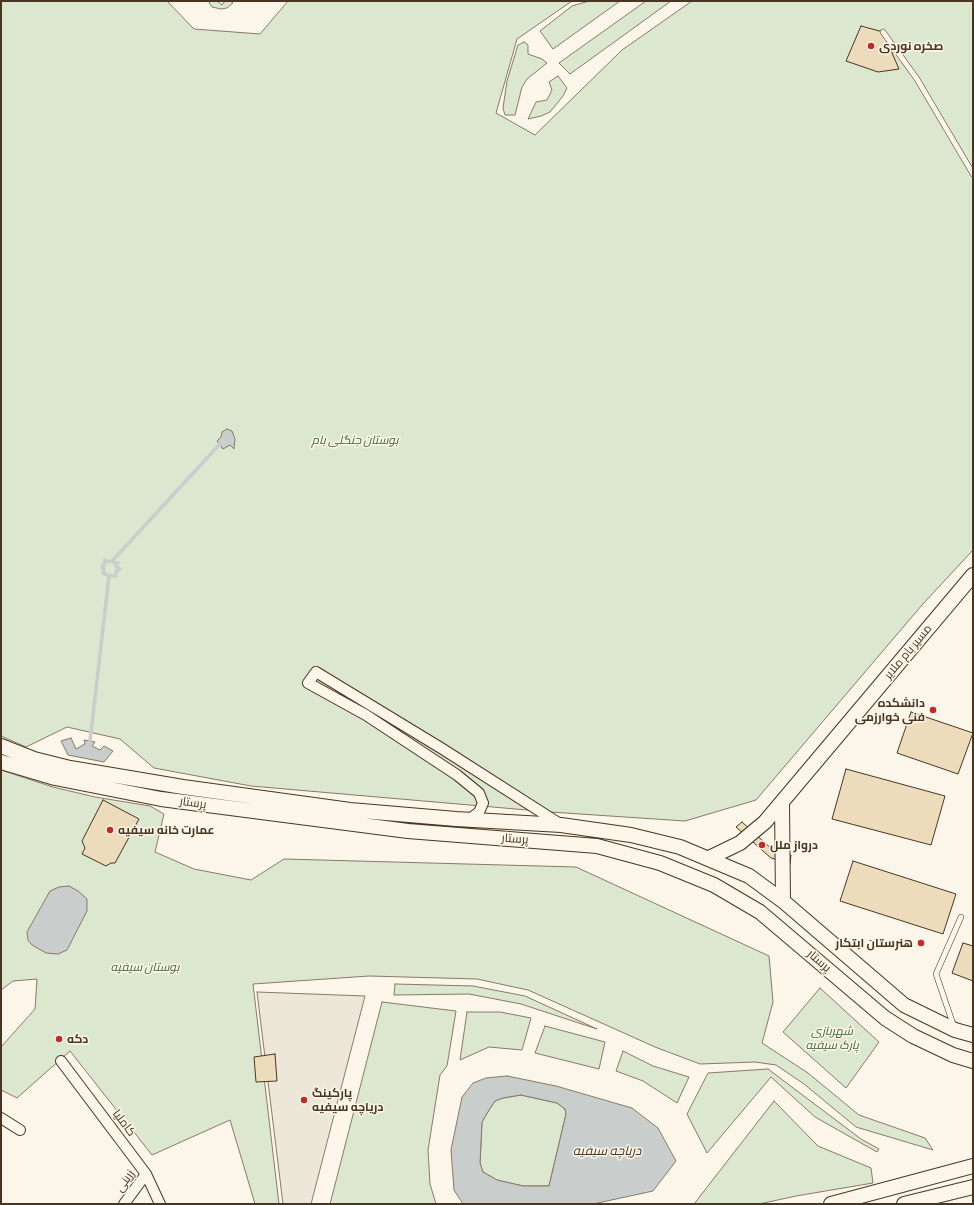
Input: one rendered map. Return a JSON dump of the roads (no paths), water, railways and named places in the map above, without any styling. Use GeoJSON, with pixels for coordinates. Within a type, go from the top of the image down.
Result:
{"type":"FeatureCollection","features":[{"type":"Feature","properties":{"kind":"main road","name":"مسیر بام ملایر"},"geometry":{"type":"LineString","coordinates":[[709,858],[740,843],[766,822],[973,575]]}},
{"type":"Feature","properties":{"kind":"main road","name":"پرستار"},"geometry":{"type":"LineString","coordinates":[[1,746],[34,759],[70,768],[183,787],[350,810],[470,820],[561,825],[631,834],[680,847],[749,876],[783,901],[904,1005],[955,1030],[973,1035]]}},
{"type":"Feature","properties":{"kind":"main road","name":"پرستار"},"geometry":{"type":"LineString","coordinates":[[1,762],[55,778],[161,799],[408,831],[597,846],[654,861],[714,885],[754,909],[798,943],[886,1018],[913,1036],[953,1055],[972,1061]]}},
{"type":"Feature","properties":{"kind":"main road"},"geometry":{"type":"LineString","coordinates":[[782,802],[783,901]]}},
{"type":"Feature","properties":{"kind":"main road"},"geometry":{"type":"LineString","coordinates":[[831,1204],[973,1166]]}},
{"type":"Feature","properties":{"kind":"main road"},"geometry":{"type":"LineString","coordinates":[[904,1204],[973,1187]]}},
{"type":"Feature","properties":{"kind":"street"},"geometry":{"type":"LineString","coordinates":[[470,820],[479,812],[483,803],[479,794],[457,775],[366,715],[308,683],[316,672],[441,748],[561,825]]}},
{"type":"Feature","properties":{"kind":"street","name":"کاملیا"},"geometry":{"type":"LineString","coordinates":[[61,1061],[146,1174],[160,1204]]}},
{"type":"Feature","properties":{"kind":"street"},"geometry":{"type":"LineString","coordinates":[[1,1118],[20,1130]]}},
{"type":"Feature","properties":{"kind":"street","name":"زرینی"},"geometry":{"type":"LineString","coordinates":[[124,1204],[146,1174]]}},
{"type":"Feature","properties":{"kind":"lane"},"geometry":{"type":"LineString","coordinates":[[883,32],[917,79],[973,174]]}},
{"type":"Feature","properties":{"kind":"lane"},"geometry":{"type":"LineString","coordinates":[[955,1030],[936,974],[961,917]]}},
{"type":"Feature","properties":{"kind":"water"},"geometry":{"type":"Polygon","coordinates":[[[227,429],[232,431],[235,439],[234,449],[230,445],[223,449],[217,441],[221,437],[222,432],[227,429]]]}},
{"type":"Feature","properties":{"kind":"water"},"geometry":{"type":"Polygon","coordinates":[[[71,738],[76,749],[85,744],[84,740],[95,742],[92,746],[100,750],[104,746],[113,751],[104,762],[68,755],[61,741],[71,738]]]}},
{"type":"Feature","properties":{"kind":"water"},"geometry":{"type":"Polygon","coordinates":[[[69,886],[78,891],[87,899],[87,911],[67,950],[58,954],[46,953],[32,945],[28,940],[27,932],[50,891],[59,887],[69,886]]]}},
{"type":"Feature","properties":{"kind":"water","name":"دریاچه سیفیه"},"geometry":{"type":"Polygon","coordinates":[[[507,1076],[556,1086],[632,1108],[658,1128],[676,1161],[653,1191],[593,1204],[463,1204],[454,1190],[451,1150],[462,1097],[473,1083],[486,1078],[507,1076]],[[521,1095],[495,1101],[482,1122],[480,1163],[483,1172],[497,1180],[523,1186],[549,1186],[566,1114],[565,1109],[557,1103],[521,1095]]]}},
{"type":"Feature","properties":{"kind":"waterway"},"geometry":{"type":"LineString","coordinates":[[113,560],[220,444]]}},
{"type":"Feature","properties":{"kind":"waterway"},"geometry":{"type":"LineString","coordinates":[[90,741],[109,576],[116,576],[116,571],[120,569],[116,566],[118,563],[114,563],[113,560],[109,562],[105,560],[102,567],[104,570],[103,573],[109,576]]}},
{"type":"Feature","properties":{"kind":"place","name":"صخره نوردی"},"geometry":{"type":"Point","coordinates":[871,46]}},
{"type":"Feature","properties":{"kind":"place","name":"دانشکده فنی خوارزمی"},"geometry":{"type":"Point","coordinates":[933,710]}},
{"type":"Feature","properties":{"kind":"place","name":"عمارت خانه سیفیه"},"geometry":{"type":"Point","coordinates":[110,830]}},
{"type":"Feature","properties":{"kind":"place","name":"درواز ملل"},"geometry":{"type":"Point","coordinates":[762,845]}},
{"type":"Feature","properties":{"kind":"place","name":"هنرستان ابتکار"},"geometry":{"type":"Point","coordinates":[921,943]}},
{"type":"Feature","properties":{"kind":"place","name":"دکه"},"geometry":{"type":"Point","coordinates":[59,1039]}},
{"type":"Feature","properties":{"kind":"place","name":"پارکینگ دریاچه سیفیه"},"geometry":{"type":"Point","coordinates":[304,1100]}},
{"type":"Feature","properties":{"kind":"park label","name":"بوستان جنگلی بام"},"geometry":{"type":"Point","coordinates":[355,440]}},
{"type":"Feature","properties":{"kind":"park label","name":"بوستان سیفیه"},"geometry":{"type":"Point","coordinates":[145,967]}},
{"type":"Feature","properties":{"kind":"park label","name":"شهربازی پارک سیفیه"},"geometry":{"type":"Point","coordinates":[832,1038]}}]}
